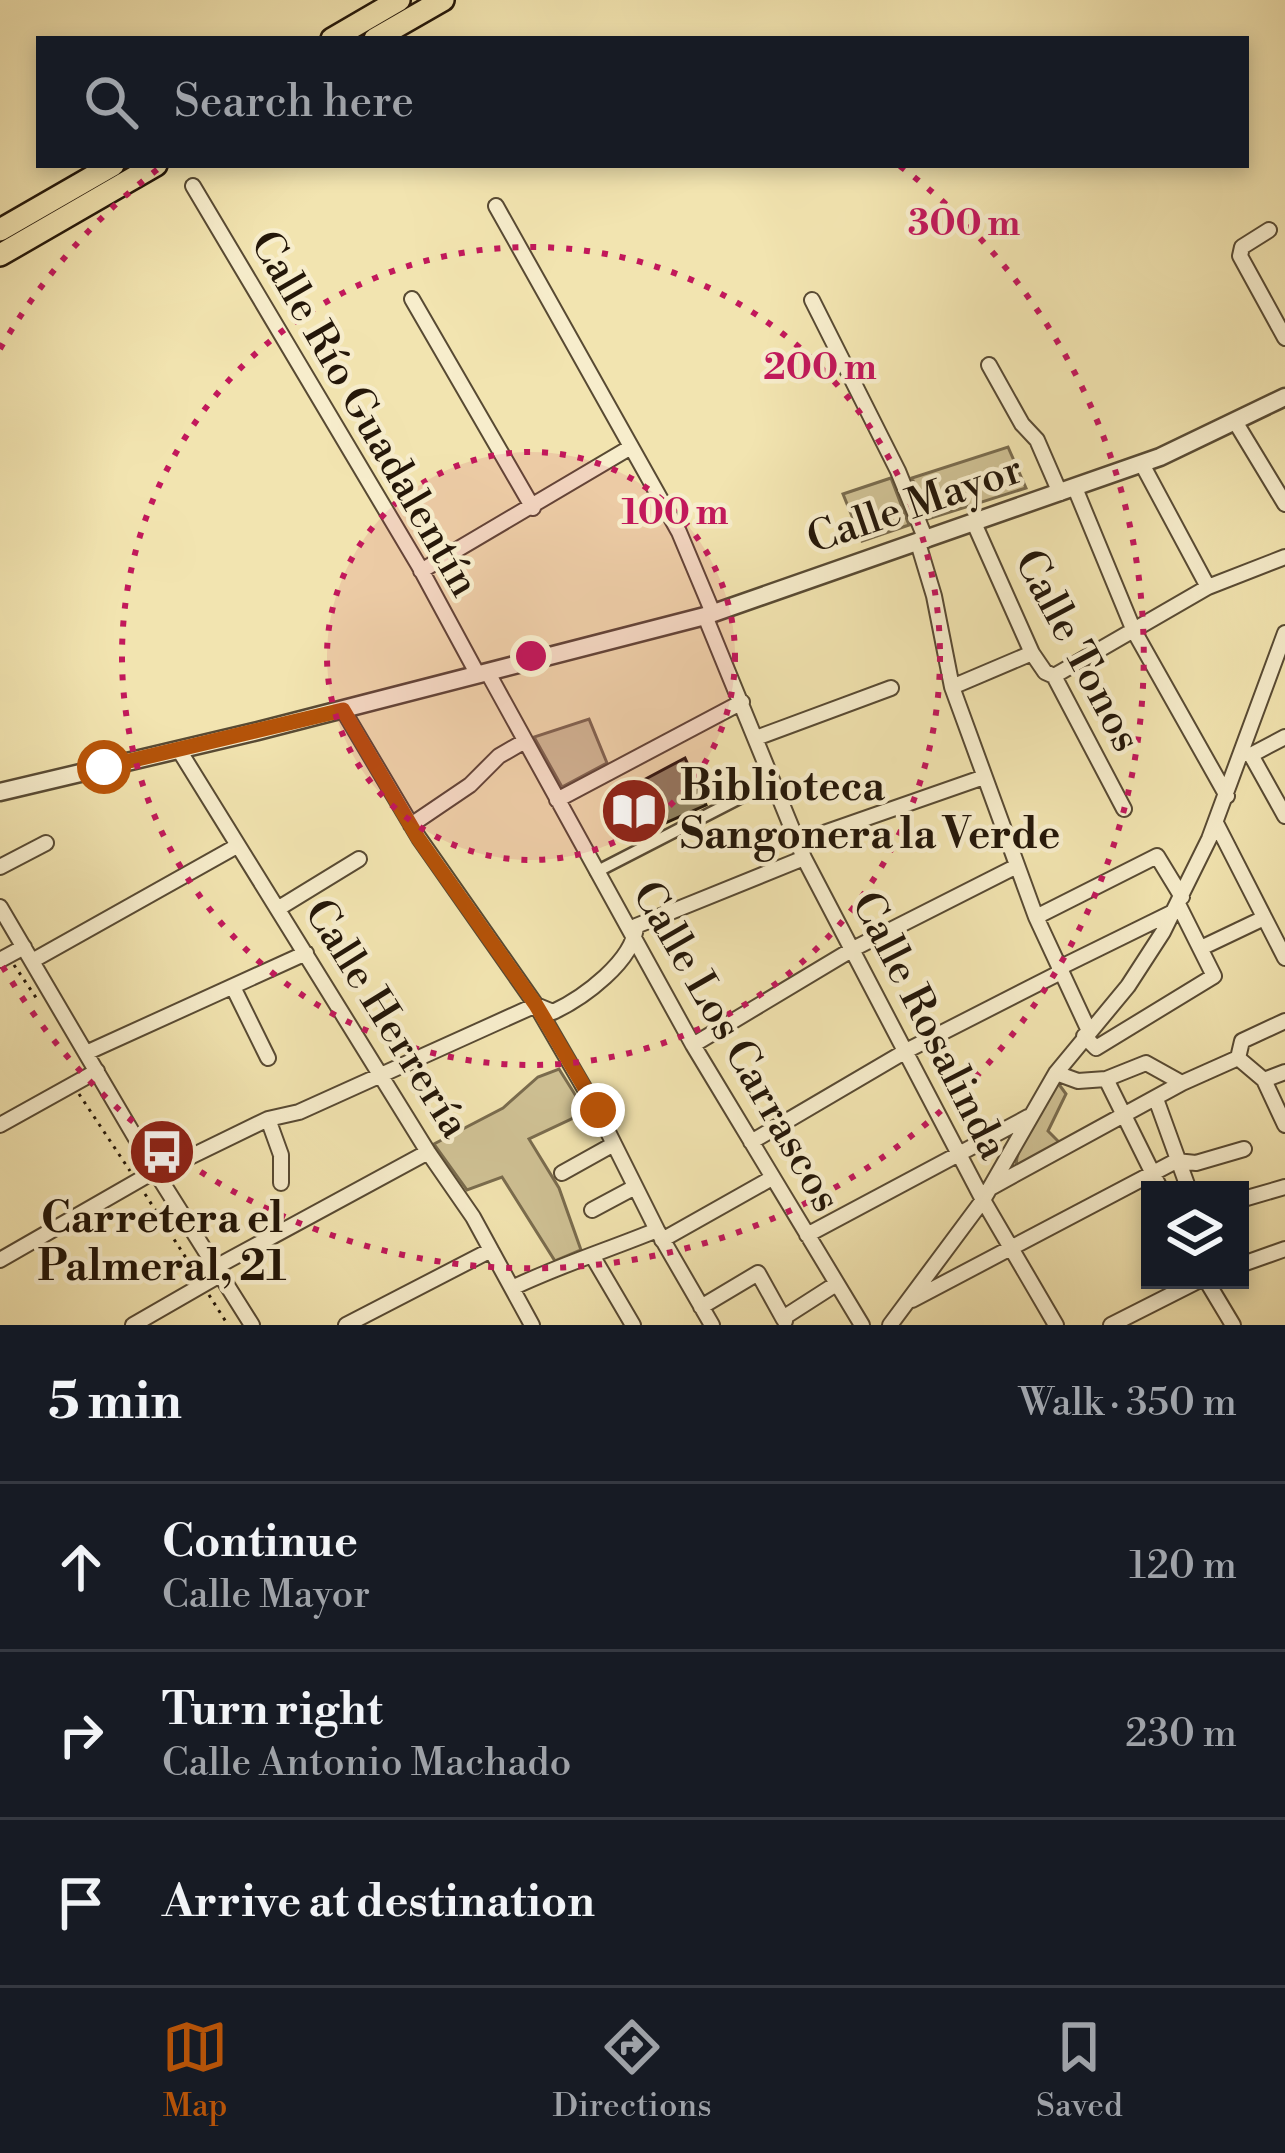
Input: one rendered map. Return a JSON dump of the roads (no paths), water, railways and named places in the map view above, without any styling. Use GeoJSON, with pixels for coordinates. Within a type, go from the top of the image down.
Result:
{"type":"FeatureCollection","features":[{"type":"Feature","properties":{"kind":"main road"},"geometry":{"type":"LineString","coordinates":[[337,36],[400,0]]}},
{"type":"Feature","properties":{"kind":"main road"},"geometry":{"type":"LineString","coordinates":[[380,36],[442,0]]}},
{"type":"Feature","properties":{"kind":"main road"},"geometry":{"type":"LineString","coordinates":[[0,230],[108,168]]}},
{"type":"Feature","properties":{"kind":"main road"},"geometry":{"type":"LineString","coordinates":[[0,255],[151,168]]}},
{"type":"Feature","properties":{"kind":"street","name":"Calle Río Guadalentín"},"geometry":{"type":"LineString","coordinates":[[193,185],[483,674]]}},
{"type":"Feature","properties":{"kind":"street","name":"Calle Rosalinda"},"geometry":{"type":"LineString","coordinates":[[496,206],[679,532],[804,858],[958,1154],[987,1194],[1056,1325]]}},
{"type":"Feature","properties":{"kind":"street"},"geometry":{"type":"LineString","coordinates":[[1269,230],[1242,247],[1240,256],[1285,338]]}},
{"type":"Feature","properties":{"kind":"street"},"geometry":{"type":"LineString","coordinates":[[412,299],[533,508]]}},
{"type":"Feature","properties":{"kind":"street"},"geometry":{"type":"LineString","coordinates":[[812,300],[898,471],[922,541],[952,686],[1036,917],[1086,1034],[1096,1048],[1214,976],[1157,856],[1036,917]]}},
{"type":"Feature","properties":{"kind":"street"},"geometry":{"type":"LineString","coordinates":[[989,365],[1067,490],[1134,632],[1227,796]]}},
{"type":"Feature","properties":{"kind":"street","name":"Calle Mayor"},"geometry":{"type":"LineString","coordinates":[[0,791],[343,710],[709,614],[1142,464],[1285,397]]}},
{"type":"Feature","properties":{"kind":"street"},"geometry":{"type":"LineString","coordinates":[[1236,423],[1285,504]]}},
{"type":"Feature","properties":{"kind":"street"},"geometry":{"type":"LineString","coordinates":[[421,571],[631,448]]}},
{"type":"Feature","properties":{"kind":"street"},"geometry":{"type":"LineString","coordinates":[[1142,464],[1208,587]]}},
{"type":"Feature","properties":{"kind":"street","name":"Calle Tonos"},"geometry":{"type":"LineString","coordinates":[[974,523],[1032,653],[1045,672],[1054,676],[1124,809]]}},
{"type":"Feature","properties":{"kind":"street"},"geometry":{"type":"LineString","coordinates":[[1054,676],[1208,587],[1285,557]]}},
{"type":"Feature","properties":{"kind":"street"},"geometry":{"type":"LineString","coordinates":[[890,1325],[987,1194],[1057,1073],[1136,976],[1178,904],[1247,754],[1285,633]]}},
{"type":"Feature","properties":{"kind":"street"},"geometry":{"type":"LineString","coordinates":[[952,686],[1032,653]]}},
{"type":"Feature","properties":{"kind":"street","name":"Calle Los Carrascos"},"geometry":{"type":"LineString","coordinates":[[483,674],[525,741],[692,1045],[862,1325]]}},
{"type":"Feature","properties":{"kind":"street"},"geometry":{"type":"LineString","coordinates":[[756,738],[891,688]]}},
{"type":"Feature","properties":{"kind":"street"},"geometry":{"type":"LineString","coordinates":[[557,800],[742,702]]}},
{"type":"Feature","properties":{"kind":"street"},"geometry":{"type":"LineString","coordinates":[[343,710],[411,825],[536,1005],[712,1325]]}},
{"type":"Feature","properties":{"kind":"street"},"geometry":{"type":"LineString","coordinates":[[1247,754],[1285,737]]}},
{"type":"Feature","properties":{"kind":"street"},"geometry":{"type":"LineString","coordinates":[[411,825],[525,741]]}},
{"type":"Feature","properties":{"kind":"street","name":"Calle Herrería"},"geometry":{"type":"LineString","coordinates":[[179,750],[491,1250],[532,1325]]}},
{"type":"Feature","properties":{"kind":"street"},"geometry":{"type":"LineString","coordinates":[[1247,754],[1280,794],[1285,816]]}},
{"type":"Feature","properties":{"kind":"street"},"geometry":{"type":"LineString","coordinates":[[798,842],[984,777]]}},
{"type":"Feature","properties":{"kind":"street"},"geometry":{"type":"LineString","coordinates":[[596,872],[773,781]]}},
{"type":"Feature","properties":{"kind":"street"},"geometry":{"type":"LineString","coordinates":[[1216,823],[1274,925],[1285,958]]}},
{"type":"Feature","properties":{"kind":"street"},"geometry":{"type":"LineString","coordinates":[[0,867],[46,844]]}},
{"type":"Feature","properties":{"kind":"street"},"geometry":{"type":"LineString","coordinates":[[4,958],[28,954],[237,846]]}},
{"type":"Feature","properties":{"kind":"street"},"geometry":{"type":"LineString","coordinates":[[0,1260],[136,1181],[268,1119],[298,1112],[536,1005],[553,1012],[584,997],[635,942],[636,926],[804,858]]}},
{"type":"Feature","properties":{"kind":"street"},"geometry":{"type":"LineString","coordinates":[[279,908],[359,860]]}},
{"type":"Feature","properties":{"kind":"street"},"geometry":{"type":"LineString","coordinates":[[692,1045],[853,949],[1017,866]]}},
{"type":"Feature","properties":{"kind":"street"},"geometry":{"type":"LineString","coordinates":[[751,1142],[906,1051],[1178,904]]}},
{"type":"Feature","properties":{"kind":"street"},"geometry":{"type":"LineString","coordinates":[[0,907],[252,1325]]}},
{"type":"Feature","properties":{"kind":"street"},"geometry":{"type":"LineString","coordinates":[[1201,948],[1274,925]]}},
{"type":"Feature","properties":{"kind":"street"},"geometry":{"type":"LineString","coordinates":[[86,1053],[307,953]]}},
{"type":"Feature","properties":{"kind":"street"},"geometry":{"type":"LineString","coordinates":[[233,987],[268,1058]]}},
{"type":"Feature","properties":{"kind":"street"},"geometry":{"type":"LineString","coordinates":[[1238,1058],[1242,1041],[1285,1021]]}},
{"type":"Feature","properties":{"kind":"street"},"geometry":{"type":"LineString","coordinates":[[1238,1058],[1264,1080],[1285,1125]]}},
{"type":"Feature","properties":{"kind":"street"},"geometry":{"type":"LineString","coordinates":[[987,1194],[1182,1083],[1238,1058]]}},
{"type":"Feature","properties":{"kind":"street"},"geometry":{"type":"LineString","coordinates":[[1057,1073],[1078,1081],[1106,1079],[1146,1063],[1182,1083]]}},
{"type":"Feature","properties":{"kind":"street"},"geometry":{"type":"LineString","coordinates":[[0,1124],[97,1071]]}},
{"type":"Feature","properties":{"kind":"street"},"geometry":{"type":"LineString","coordinates":[[1264,1080],[1285,1072]]}},
{"type":"Feature","properties":{"kind":"street"},"geometry":{"type":"LineString","coordinates":[[1106,1079],[1156,1181]]}},
{"type":"Feature","properties":{"kind":"street"},"geometry":{"type":"LineString","coordinates":[[1156,1099],[1185,1181]]}},
{"type":"Feature","properties":{"kind":"street"},"geometry":{"type":"LineString","coordinates":[[807,1235],[1028,1118]]}},
{"type":"Feature","properties":{"kind":"street"},"geometry":{"type":"LineString","coordinates":[[268,1119],[281,1155],[281,1183]]}},
{"type":"Feature","properties":{"kind":"street"},"geometry":{"type":"LineString","coordinates":[[562,1173],[614,1144]]}},
{"type":"Feature","properties":{"kind":"street"},"geometry":{"type":"LineString","coordinates":[[908,1302],[1176,1161],[1196,1163],[1244,1149]]}},
{"type":"Feature","properties":{"kind":"street"},"geometry":{"type":"LineString","coordinates":[[133,1325],[428,1152]]}},
{"type":"Feature","properties":{"kind":"street"},"geometry":{"type":"LineString","coordinates":[[512,1288],[573,1259],[659,1235],[772,1178]]}},
{"type":"Feature","properties":{"kind":"street"},"geometry":{"type":"LineString","coordinates":[[592,1210],[635,1187]]}},
{"type":"Feature","properties":{"kind":"street"},"geometry":{"type":"LineString","coordinates":[[1249,1197],[1285,1187]]}},
{"type":"Feature","properties":{"kind":"street"},"geometry":{"type":"LineString","coordinates":[[1249,1262],[1285,1249]]}},
{"type":"Feature","properties":{"kind":"street"},"geometry":{"type":"LineString","coordinates":[[346,1325],[491,1250]]}},
{"type":"Feature","properties":{"kind":"street"},"geometry":{"type":"LineString","coordinates":[[592,1257],[633,1325]]}},
{"type":"Feature","properties":{"kind":"street"},"geometry":{"type":"LineString","coordinates":[[701,1306],[758,1273],[785,1321],[836,1284]]}},
{"type":"Feature","properties":{"kind":"street"},"geometry":{"type":"LineString","coordinates":[[1111,1325],[1185,1289]]}},
{"type":"Feature","properties":{"kind":"street"},"geometry":{"type":"LineString","coordinates":[[1209,1289],[1233,1325]]}},
{"type":"Feature","properties":{"kind":"place","name":"Biblioteca Sangonera la Verde"},"geometry":{"type":"Point","coordinates":[634,811]}},
{"type":"Feature","properties":{"kind":"place","name":"Carretera el Palmeral, 21"},"geometry":{"type":"Point","coordinates":[162,1152]}}]}
